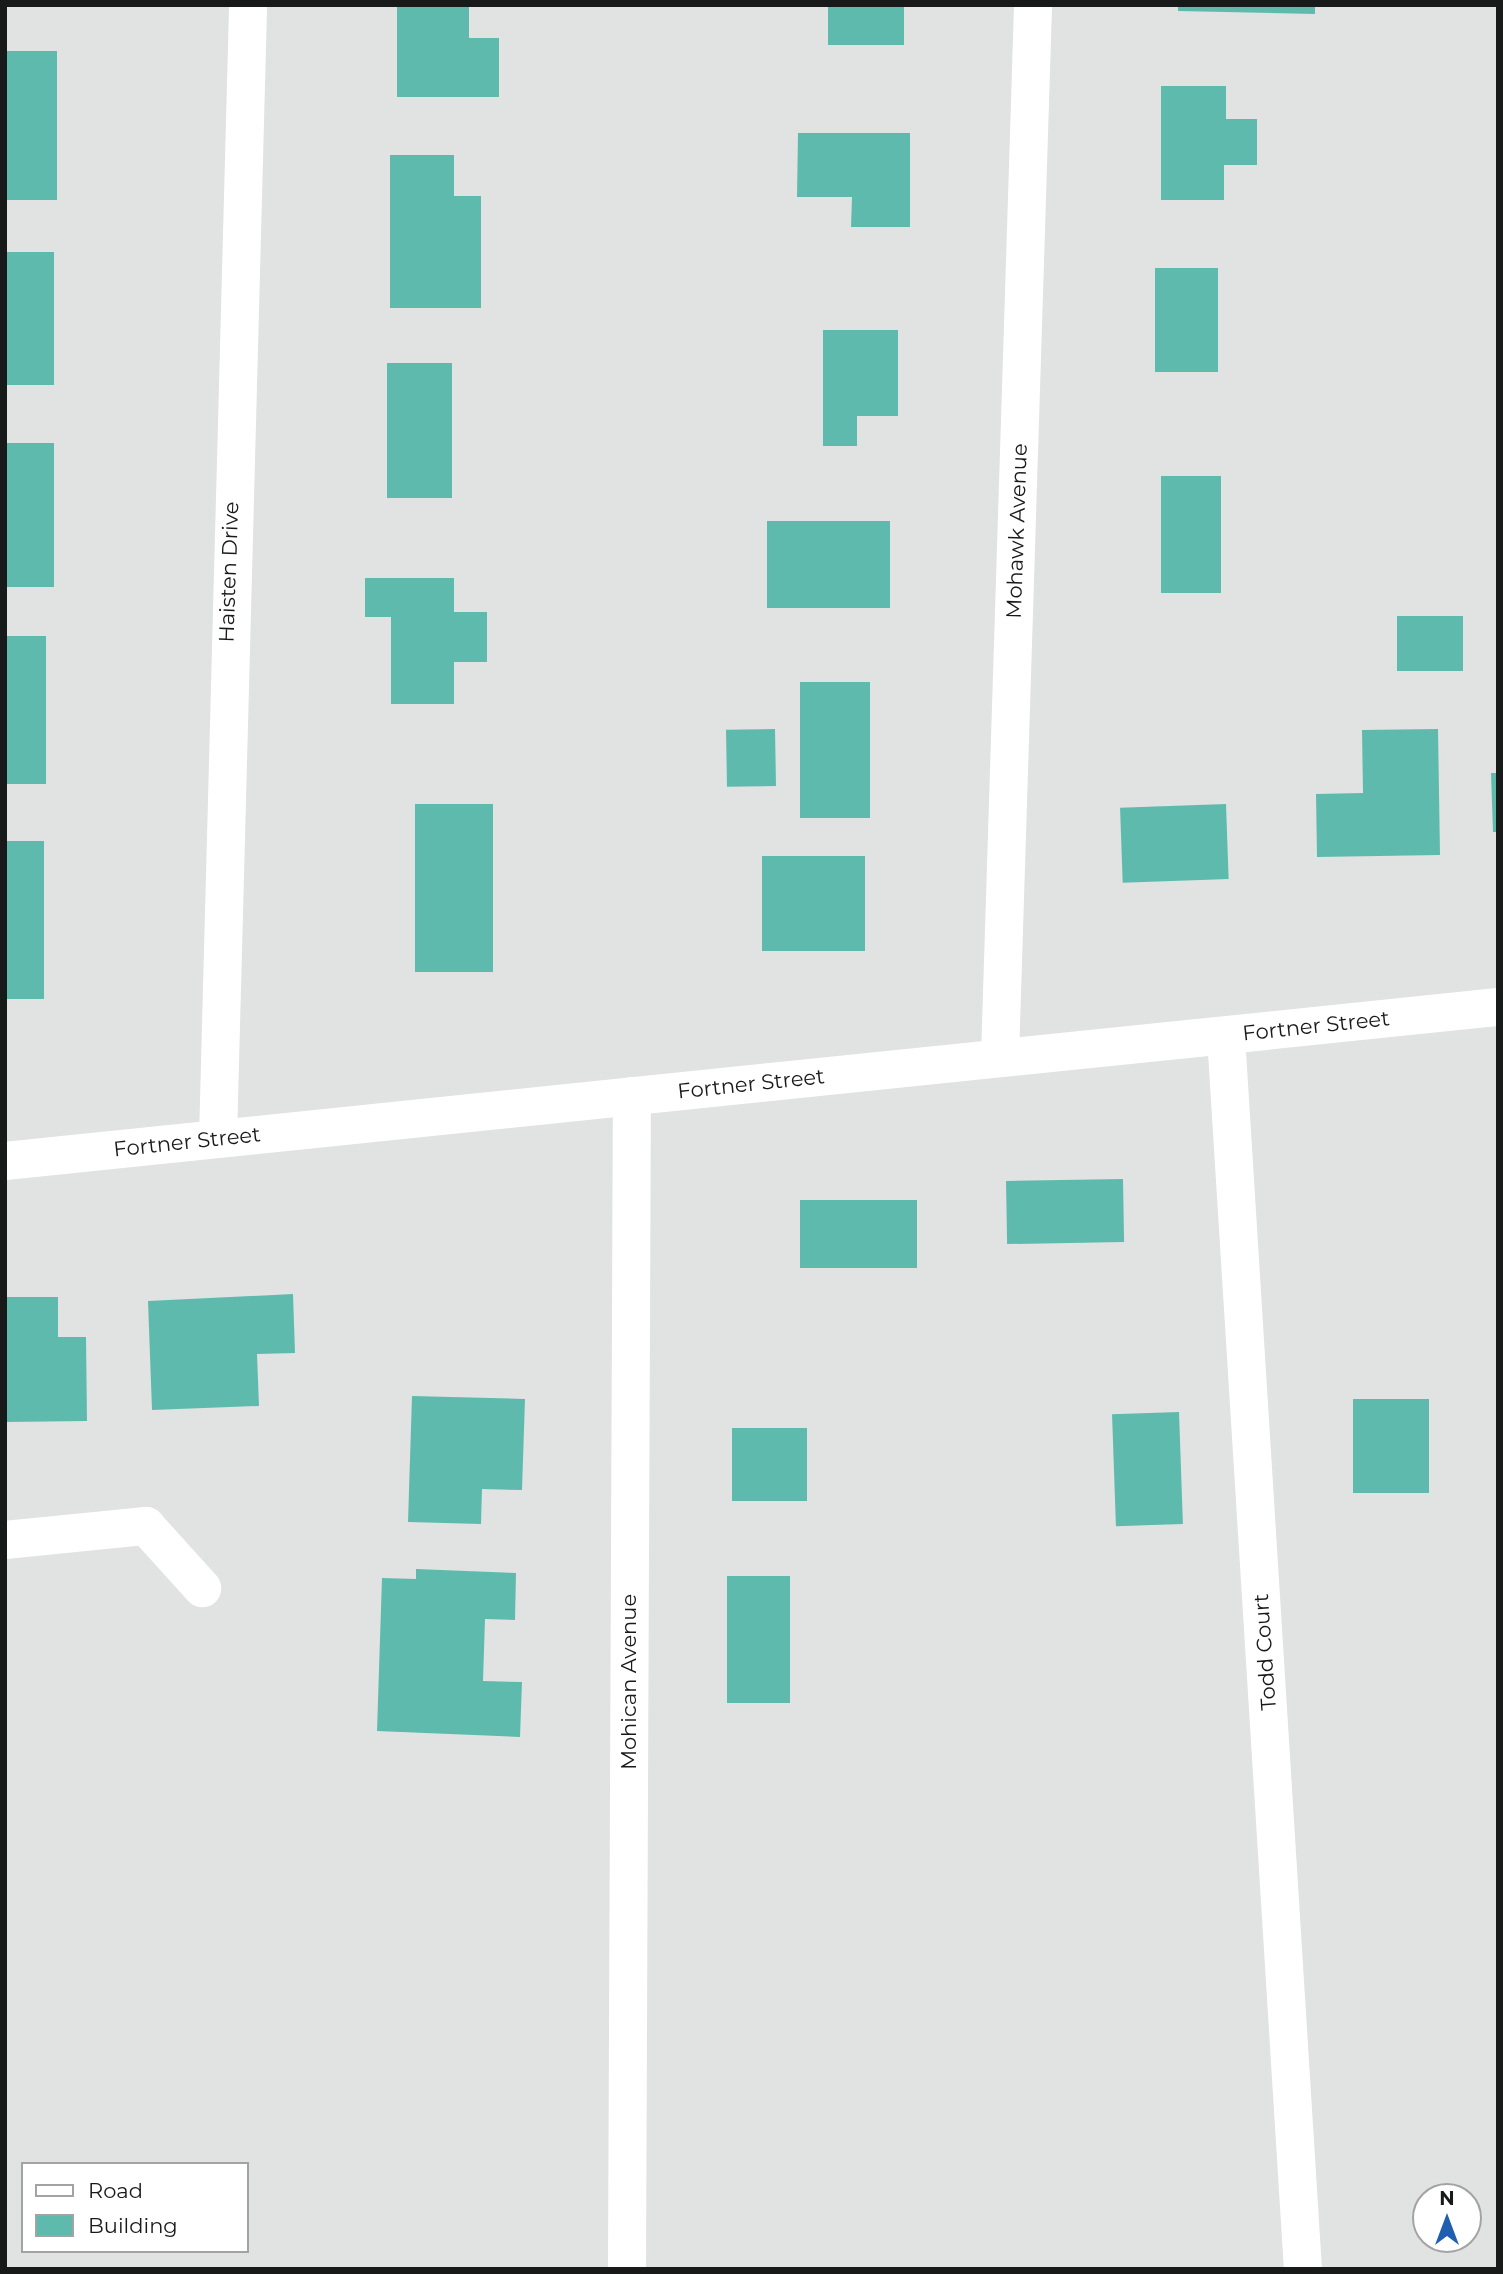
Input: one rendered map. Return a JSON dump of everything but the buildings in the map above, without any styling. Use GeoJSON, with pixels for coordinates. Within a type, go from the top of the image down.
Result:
{"type":"FeatureCollection","features":[{"type":"Feature","properties":{"kind":"street","name":"Haisten Drive"},"geometry":{"type":"LineString","coordinates":[[218,1139],[248,5]]}},
{"type":"Feature","properties":{"kind":"street","name":"Mohawk Avenue"},"geometry":{"type":"LineString","coordinates":[[1000,1057],[1033,5]]}},
{"type":"Feature","properties":{"kind":"street","name":"Fortner Street"},"geometry":{"type":"LineString","coordinates":[[5,1161],[1498,1007]]}},
{"type":"Feature","properties":{"kind":"street","name":"Todd Court"},"geometry":{"type":"LineString","coordinates":[[1226,1035],[1303,2269]]}},
{"type":"Feature","properties":{"kind":"street","name":"Mohican Avenue"},"geometry":{"type":"LineString","coordinates":[[626,2269],[632,1096]]}},
{"type":"Feature","properties":{"kind":"street"},"geometry":{"type":"LineString","coordinates":[[5,1540],[146,1526],[202,1588]]}}]}
